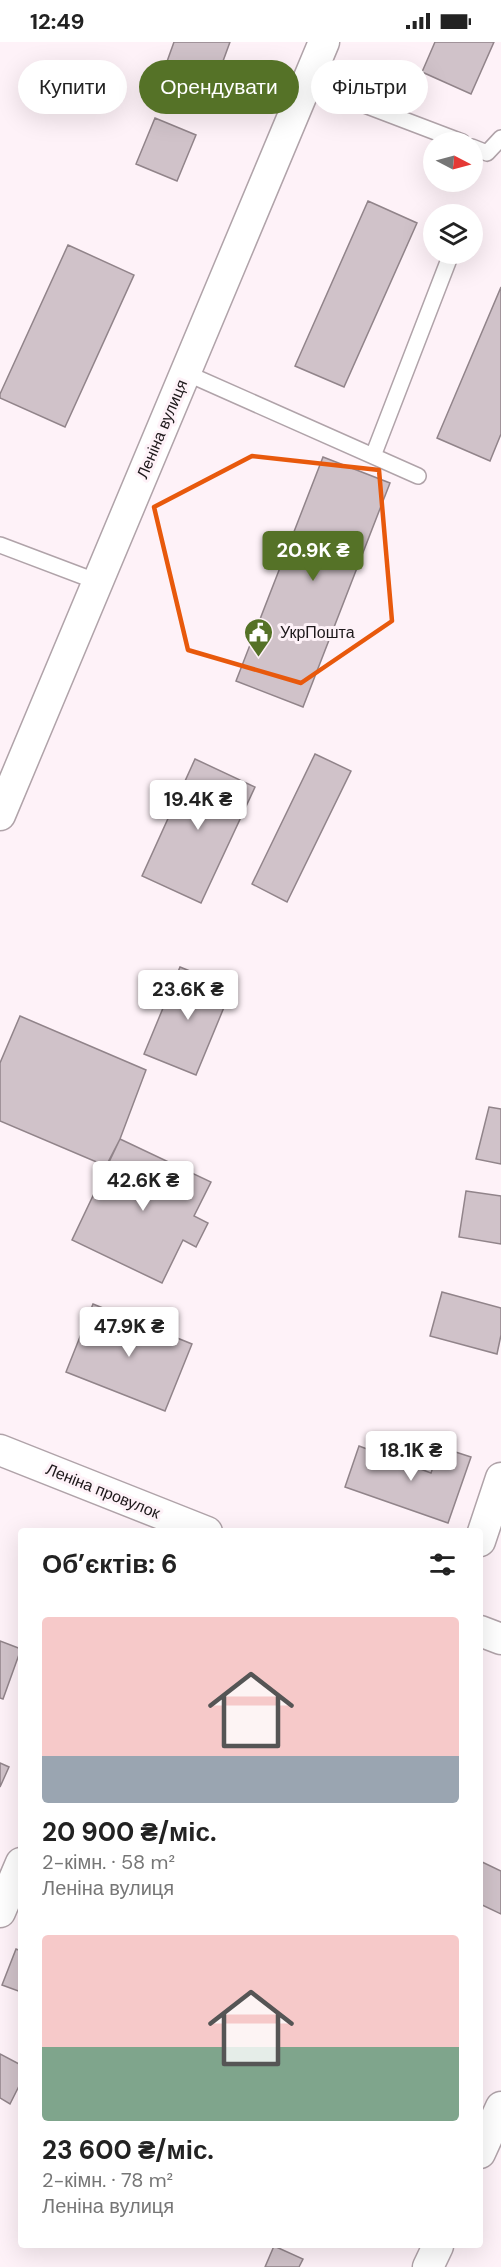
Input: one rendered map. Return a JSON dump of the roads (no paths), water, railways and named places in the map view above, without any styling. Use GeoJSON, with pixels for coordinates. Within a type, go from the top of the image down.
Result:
{"type":"FeatureCollection","features":[{"type":"Feature","properties":{"kind":"street","name":"Леніна вулиця"},"geometry":{"type":"LineString","coordinates":[[0,815],[324,42]]}},
{"type":"Feature","properties":{"kind":"street","name":"Леніна провулок"},"geometry":{"type":"LineString","coordinates":[[0,1450],[166,1525],[184,1528]]}},
{"type":"Feature","properties":{"kind":"street"},"geometry":{"type":"LineString","coordinates":[[483,1532],[501,1478]]}},
{"type":"Feature","properties":{"kind":"street"},"geometry":{"type":"LineString","coordinates":[[483,1632],[501,1639]]}},
{"type":"Feature","properties":{"kind":"street"},"geometry":{"type":"LineString","coordinates":[[0,1912],[18,1870]]}},
{"type":"Feature","properties":{"kind":"street"},"geometry":{"type":"LineString","coordinates":[[483,2146],[501,2107]]}},
{"type":"Feature","properties":{"kind":"street"},"geometry":{"type":"LineString","coordinates":[[428,2267],[437,2248]]}},
{"type":"Feature","properties":{"kind":"lane"},"geometry":{"type":"LineString","coordinates":[[307,82],[436,132]]}},
{"type":"Feature","properties":{"kind":"lane"},"geometry":{"type":"LineString","coordinates":[[483,151],[487,153],[501,138]]}},
{"type":"Feature","properties":{"kind":"lane"},"geometry":{"type":"LineString","coordinates":[[373,456],[447,264]]}},
{"type":"Feature","properties":{"kind":"lane"},"geometry":{"type":"LineString","coordinates":[[186,373],[418,476]]}},
{"type":"Feature","properties":{"kind":"lane"},"geometry":{"type":"LineString","coordinates":[[0,546],[98,582]]}},
{"type":"Feature","properties":{"kind":"place","name":"УкрПошта"},"geometry":{"type":"Point","coordinates":[259,658]}}]}
